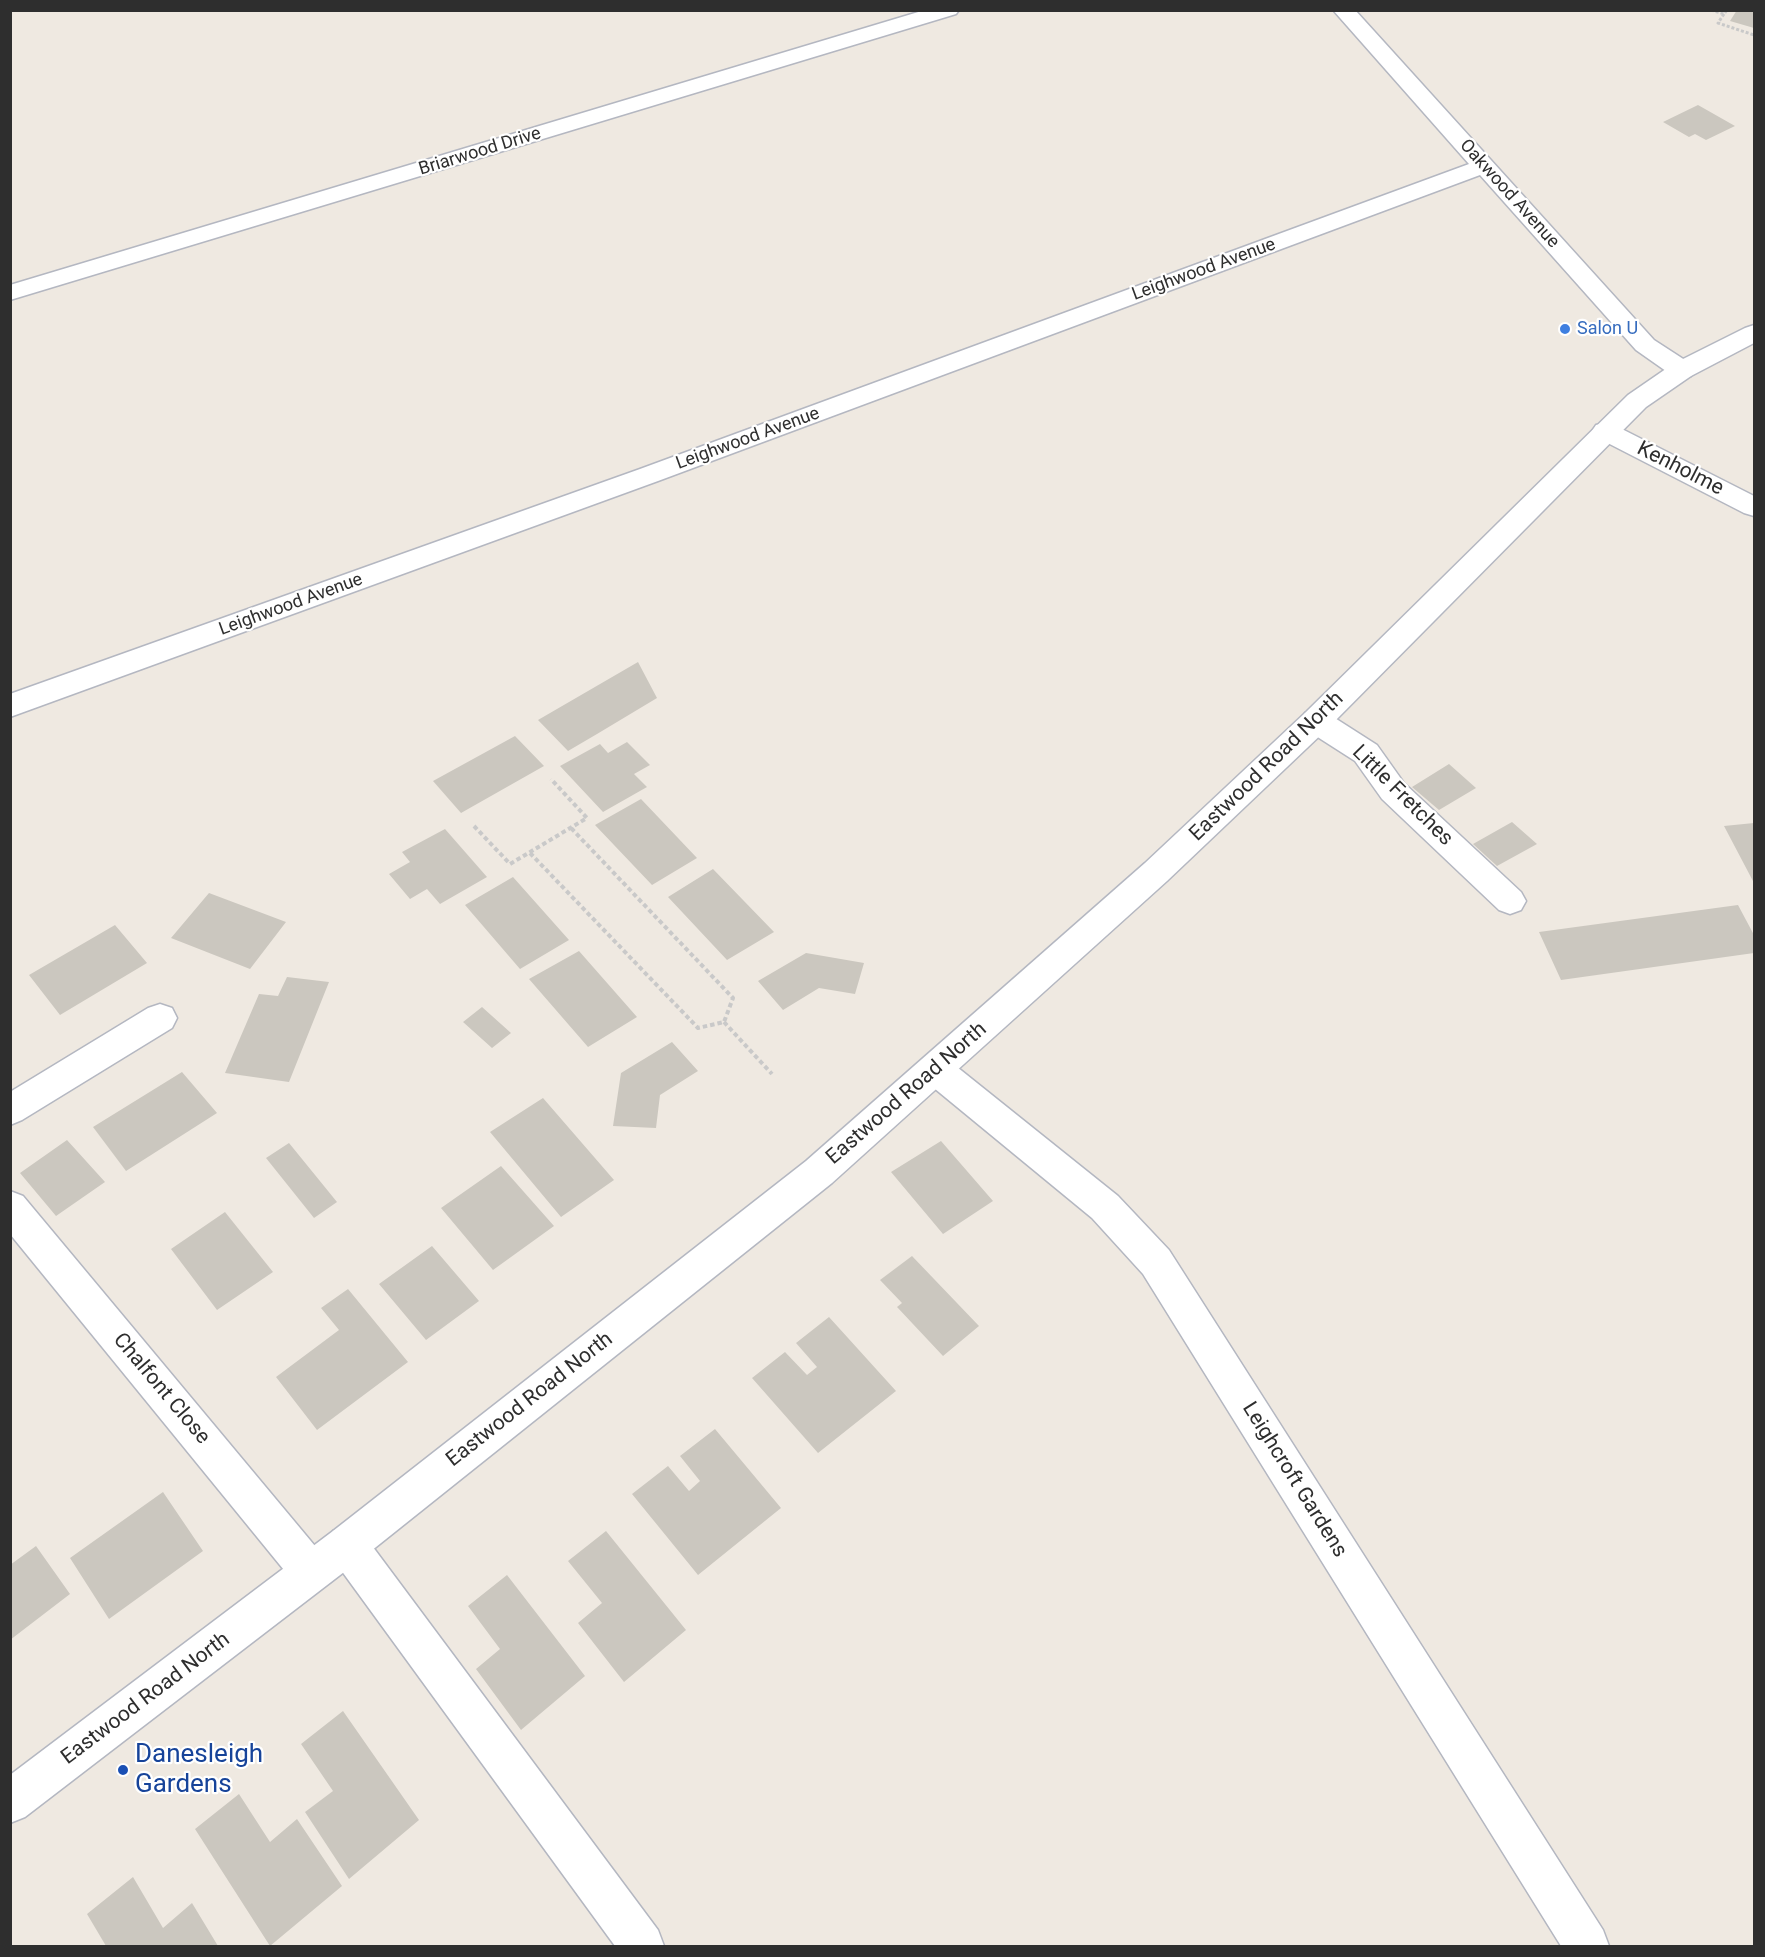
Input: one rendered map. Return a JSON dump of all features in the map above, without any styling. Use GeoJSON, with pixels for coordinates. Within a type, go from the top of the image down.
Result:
{"type":"FeatureCollection","features":[{"type":"Feature","properties":{"kind":"street","name":"Briarwood Drive"},"geometry":{"type":"LineString","coordinates":[[10,293],[949,10]]}},
{"type":"Feature","properties":{"kind":"street","name":"Oakwood Avenue"},"geometry":{"type":"LineString","coordinates":[[1343,10],[1645,345],[1682,370]]}},
{"type":"Feature","properties":{"kind":"street","name":"Leighwood Avenue"},"geometry":{"type":"LineString","coordinates":[[10,706],[638,479],[1484,166]]}},
{"type":"Feature","properties":{"kind":"street","name":"Eastwood Road North"},"geometry":{"type":"LineString","coordinates":[[10,1802],[347,1545],[791,1195],[1156,872],[1316,721],[1637,401],[1682,370],[1755,333]]}},
{"type":"Feature","properties":{"kind":"street","name":"Kenholme"},"geometry":{"type":"LineString","coordinates":[[1605,431],[1755,507]]}},
{"type":"Feature","properties":{"kind":"street","name":"Little Fretches"},"geometry":{"type":"LineString","coordinates":[[1316,721],[1366,753],[1393,791],[1510,901]]}},
{"type":"Feature","properties":{"kind":"street"},"geometry":{"type":"LineString","coordinates":[[10,1110],[160,1018]]}},
{"type":"Feature","properties":{"kind":"street","name":"Leighcroft Gardens"},"geometry":{"type":"LineString","coordinates":[[935,1069],[1104,1207],[1156,1262],[1587,1947]]}},
{"type":"Feature","properties":{"kind":"street","name":"Chalfont Close"},"geometry":{"type":"LineString","coordinates":[[10,1207],[311,1572]]}},
{"type":"Feature","properties":{"kind":"street"},"geometry":{"type":"LineString","coordinates":[[347,1545],[642,1947]]}},
{"type":"Feature","properties":{"kind":"path"},"geometry":{"type":"LineString","coordinates":[[1711,10],[1724,14]]}},
{"type":"Feature","properties":{"kind":"path"},"geometry":{"type":"LineString","coordinates":[[1727,10],[1718,23],[1755,35]]}},
{"type":"Feature","properties":{"kind":"path"},"geometry":{"type":"LineString","coordinates":[[474,826],[510,864],[587,818],[551,779]]}},
{"type":"Feature","properties":{"kind":"path"},"geometry":{"type":"LineString","coordinates":[[571,828],[733,998],[724,1022]]}},
{"type":"Feature","properties":{"kind":"path"},"geometry":{"type":"LineString","coordinates":[[530,852],[698,1028],[724,1022]]}},
{"type":"Feature","properties":{"kind":"path"},"geometry":{"type":"LineString","coordinates":[[724,1022],[772,1074]]}},
{"type":"Feature","properties":{"kind":"building"},"geometry":{"type":"Polygon","coordinates":[[[1737,10],[1754,10],[1754,28],[1730,21],[1737,10]]]}},
{"type":"Feature","properties":{"kind":"building"},"geometry":{"type":"Polygon","coordinates":[[[1698,105],[1735,126],[1706,140],[1695,134],[1689,137],[1663,122],[1698,105]]]}},
{"type":"Feature","properties":{"kind":"building"},"geometry":{"type":"Polygon","coordinates":[[[638,662],[657,698],[568,751],[538,720],[638,662]]]}},
{"type":"Feature","properties":{"kind":"building"},"geometry":{"type":"Polygon","coordinates":[[[515,736],[544,766],[461,813],[433,781],[515,736]]]}},
{"type":"Feature","properties":{"kind":"building"},"geometry":{"type":"Polygon","coordinates":[[[627,742],[650,765],[634,774],[647,787],[603,812],[560,766],[600,744],[608,753],[627,742]]]}},
{"type":"Feature","properties":{"kind":"building"},"geometry":{"type":"Polygon","coordinates":[[[1449,764],[1476,788],[1439,810],[1412,787],[1449,764]]]}},
{"type":"Feature","properties":{"kind":"building"},"geometry":{"type":"Polygon","coordinates":[[[641,799],[697,858],[652,885],[595,825],[641,799]]]}},
{"type":"Feature","properties":{"kind":"building"},"geometry":{"type":"Polygon","coordinates":[[[1512,822],[1537,844],[1497,866],[1473,844],[1512,822]]]}},
{"type":"Feature","properties":{"kind":"building"},"geometry":{"type":"Polygon","coordinates":[[[1754,823],[1754,883],[1724,826],[1754,823]]]}},
{"type":"Feature","properties":{"kind":"building"},"geometry":{"type":"Polygon","coordinates":[[[445,829],[487,877],[440,904],[427,889],[410,899],[389,874],[410,862],[402,852],[445,829]]]}},
{"type":"Feature","properties":{"kind":"building"},"geometry":{"type":"Polygon","coordinates":[[[713,869],[774,932],[727,960],[668,897],[713,869]]]}},
{"type":"Feature","properties":{"kind":"building"},"geometry":{"type":"Polygon","coordinates":[[[513,877],[569,940],[520,969],[465,905],[513,877]]]}},
{"type":"Feature","properties":{"kind":"building"},"geometry":{"type":"Polygon","coordinates":[[[209,893],[286,922],[250,969],[171,938],[209,893]]]}},
{"type":"Feature","properties":{"kind":"building"},"geometry":{"type":"Polygon","coordinates":[[[1738,905],[1754,935],[1754,953],[1561,980],[1539,932],[1738,905]]]}},
{"type":"Feature","properties":{"kind":"building"},"geometry":{"type":"Polygon","coordinates":[[[115,925],[147,963],[60,1015],[29,975],[115,925]]]}},
{"type":"Feature","properties":{"kind":"building"},"geometry":{"type":"Polygon","coordinates":[[[579,951],[637,1017],[588,1047],[529,979],[579,951]]]}},
{"type":"Feature","properties":{"kind":"building"},"geometry":{"type":"Polygon","coordinates":[[[806,953],[864,963],[855,994],[819,988],[783,1010],[758,981],[806,953]]]}},
{"type":"Feature","properties":{"kind":"building"},"geometry":{"type":"Polygon","coordinates":[[[287,977],[329,982],[289,1082],[225,1073],[259,994],[278,996],[287,977]]]}},
{"type":"Feature","properties":{"kind":"building"},"geometry":{"type":"Polygon","coordinates":[[[482,1007],[511,1033],[492,1048],[463,1022],[482,1007]]]}},
{"type":"Feature","properties":{"kind":"building"},"geometry":{"type":"Polygon","coordinates":[[[672,1042],[698,1071],[660,1095],[656,1128],[613,1126],[621,1073],[672,1042]]]}},
{"type":"Feature","properties":{"kind":"building"},"geometry":{"type":"Polygon","coordinates":[[[182,1072],[217,1113],[126,1171],[93,1127],[182,1072]]]}},
{"type":"Feature","properties":{"kind":"building"},"geometry":{"type":"Polygon","coordinates":[[[543,1098],[614,1180],[561,1217],[490,1132],[543,1098]]]}},
{"type":"Feature","properties":{"kind":"building"},"geometry":{"type":"Polygon","coordinates":[[[67,1140],[105,1182],[56,1216],[20,1173],[67,1140]]]}},
{"type":"Feature","properties":{"kind":"building"},"geometry":{"type":"Polygon","coordinates":[[[941,1141],[993,1201],[943,1234],[891,1172],[941,1141]]]}},
{"type":"Feature","properties":{"kind":"building"},"geometry":{"type":"Polygon","coordinates":[[[289,1143],[337,1202],[314,1218],[266,1158],[289,1143]]]}},
{"type":"Feature","properties":{"kind":"building"},"geometry":{"type":"Polygon","coordinates":[[[501,1166],[554,1226],[493,1270],[441,1208],[501,1166]]]}},
{"type":"Feature","properties":{"kind":"building"},"geometry":{"type":"Polygon","coordinates":[[[225,1212],[273,1272],[217,1310],[171,1249],[225,1212]]]}},
{"type":"Feature","properties":{"kind":"building"},"geometry":{"type":"Polygon","coordinates":[[[432,1246],[479,1301],[426,1340],[379,1284],[432,1246]]]}},
{"type":"Feature","properties":{"kind":"building"},"geometry":{"type":"Polygon","coordinates":[[[912,1256],[979,1326],[943,1356],[897,1307],[902,1303],[880,1280],[912,1256]]]}},
{"type":"Feature","properties":{"kind":"building"},"geometry":{"type":"Polygon","coordinates":[[[348,1289],[408,1362],[317,1430],[276,1377],[339,1330],[321,1308],[348,1289]]]}},
{"type":"Feature","properties":{"kind":"building"},"geometry":{"type":"Polygon","coordinates":[[[829,1317],[896,1391],[818,1453],[752,1378],[785,1352],[807,1375],[817,1367],[796,1343],[829,1317]]]}},
{"type":"Feature","properties":{"kind":"building"},"geometry":{"type":"Polygon","coordinates":[[[715,1429],[781,1508],[698,1575],[632,1494],[668,1466],[689,1491],[700,1481],[680,1456],[715,1429]]]}},
{"type":"Feature","properties":{"kind":"building"},"geometry":{"type":"Polygon","coordinates":[[[163,1492],[203,1551],[109,1619],[70,1558],[163,1492]]]}},
{"type":"Feature","properties":{"kind":"building"},"geometry":{"type":"Polygon","coordinates":[[[606,1531],[686,1630],[624,1682],[578,1623],[602,1603],[568,1561],[606,1531]]]}},
{"type":"Feature","properties":{"kind":"building"},"geometry":{"type":"Polygon","coordinates":[[[36,1546],[70,1594],[10,1640],[10,1565],[36,1546]]]}},
{"type":"Feature","properties":{"kind":"building"},"geometry":{"type":"Polygon","coordinates":[[[507,1575],[585,1676],[521,1730],[476,1669],[500,1649],[468,1606],[507,1575]]]}},
{"type":"Feature","properties":{"kind":"building"},"geometry":{"type":"Polygon","coordinates":[[[343,1711],[419,1820],[349,1879],[305,1812],[333,1791],[301,1744],[343,1711]]]}},
{"type":"Feature","properties":{"kind":"building"},"geometry":{"type":"Polygon","coordinates":[[[239,1794],[270,1842],[297,1819],[342,1886],[270,1946],[195,1829],[239,1794]]]}},
{"type":"Feature","properties":{"kind":"building"},"geometry":{"type":"Polygon","coordinates":[[[133,1877],[163,1928],[192,1903],[218,1946],[106,1946],[87,1914],[133,1877]]]}},
{"type":"Feature","properties":{"kind":"place","name":"Salon U"},"geometry":{"type":"Point","coordinates":[1565,329]}},
{"type":"Feature","properties":{"kind":"place","name":"Danesleigh Gardens"},"geometry":{"type":"Point","coordinates":[123,1770]}}]}
